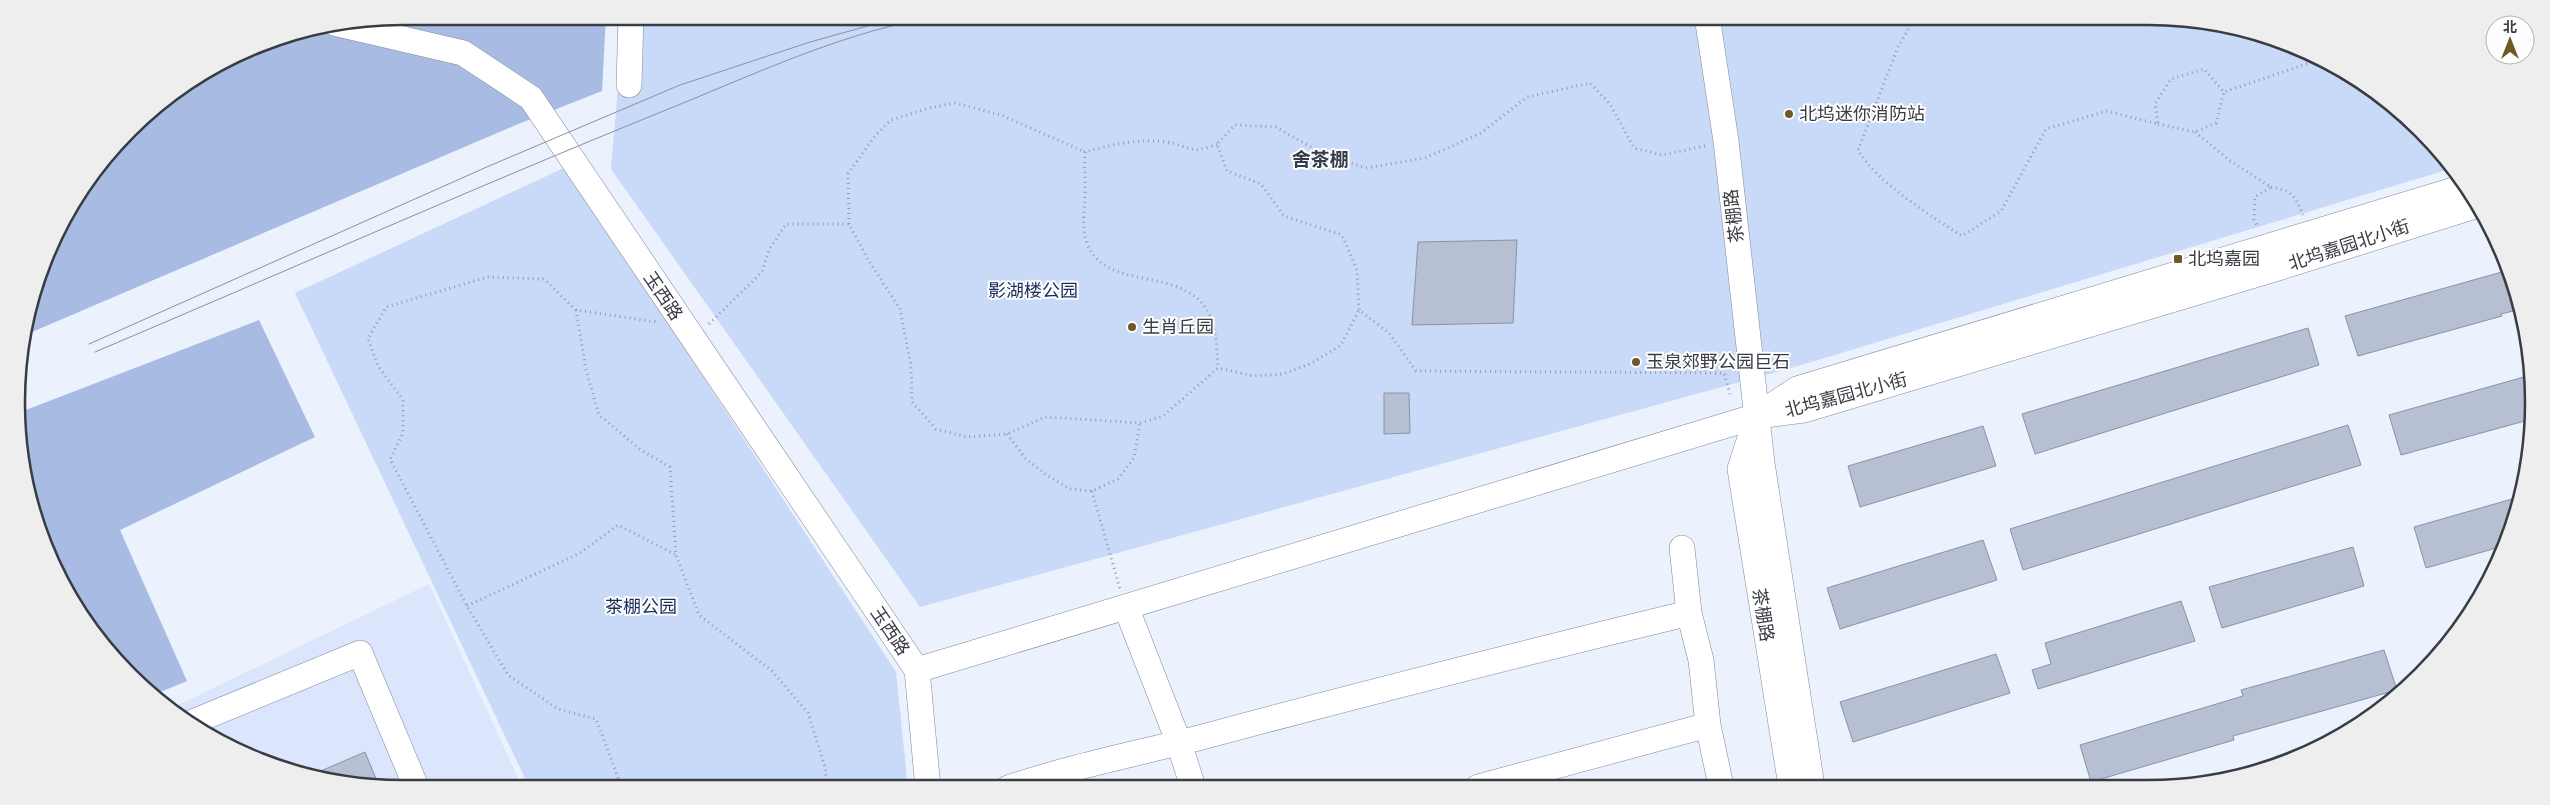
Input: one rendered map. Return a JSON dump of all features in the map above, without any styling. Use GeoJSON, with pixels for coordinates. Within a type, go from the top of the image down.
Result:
{"type":"FeatureCollection","features":[{"type":"Feature","properties":{"kind":"street"},"geometry":{"type":"LineString","coordinates":[[629,85],[631,25]]}},
{"type":"Feature","properties":{"kind":"street","name":"茶棚路"},"geometry":{"type":"LineString","coordinates":[[1708,25],[1726,142],[1762,463],[1811,780]]}},
{"type":"Feature","properties":{"kind":"street","name":"玉西路"},"geometry":{"type":"LineString","coordinates":[[355,28],[463,53],[531,98],[917,670]]}},
{"type":"Feature","properties":{"kind":"street","name":"北坞嘉园北小街"},"geometry":{"type":"LineString","coordinates":[[1757,416],[1797,388],[2312,235],[2458,189]]}},
{"type":"Feature","properties":{"kind":"street","name":"北坞嘉园北小街"},"geometry":{"type":"LineString","coordinates":[[1757,416],[1804,410],[2278,268],[2469,207]]}},
{"type":"Feature","properties":{"kind":"street"},"geometry":{"type":"LineString","coordinates":[[927,780],[917,670],[1757,416]]}},
{"type":"Feature","properties":{"kind":"street","name":"茶棚路"},"geometry":{"type":"LineString","coordinates":[[1757,416],[1740,469],[1790,780]]}},
{"type":"Feature","properties":{"kind":"street"},"geometry":{"type":"LineString","coordinates":[[1682,548],[1689,613],[1700,660],[1708,725],[1720,780]]}},
{"type":"Feature","properties":{"kind":"street"},"geometry":{"type":"LineString","coordinates":[[1126,607],[1179,743],[1191,780]]}},
{"type":"Feature","properties":{"kind":"street"},"geometry":{"type":"LineString","coordinates":[[1031,780],[1179,743],[1436,674],[1689,613]]}},
{"type":"Feature","properties":{"kind":"street"},"geometry":{"type":"LineString","coordinates":[[199,720],[360,653],[413,780]]}},
{"type":"Feature","properties":{"kind":"street"},"geometry":{"type":"LineString","coordinates":[[1504,780],[1708,725]]}},
{"type":"Feature","properties":{"kind":"path"},"geometry":{"type":"LineString","coordinates":[[1911,25],[1898,47],[1858,150],[1867,166],[1926,212],[1962,236],[2001,211],[2046,129],[2107,111],[2195,132],[2229,160],[2271,187],[2288,190],[2297,200],[2312,235]]}},
{"type":"Feature","properties":{"kind":"path"},"geometry":{"type":"LineString","coordinates":[[2224,92],[2312,63]]}},
{"type":"Feature","properties":{"kind":"path"},"geometry":{"type":"LineString","coordinates":[[2158,124],[2155,104],[2171,79],[2204,69],[2224,92]]}},
{"type":"Feature","properties":{"kind":"path"},"geometry":{"type":"LineString","coordinates":[[1218,368],[1163,416],[1140,423],[1045,417],[1007,434],[967,437],[936,429],[912,402],[911,366],[900,309],[867,258],[849,224],[848,174],[875,136],[891,120],[929,108],[956,103],[1001,115],[1085,152],[1115,144],[1165,142],[1198,152],[1217,144],[1235,125],[1276,127],[1323,154],[1366,168],[1425,158],[1480,133],[1527,97],[1590,83],[1610,104],[1634,148],[1662,156],[1726,142]]}},
{"type":"Feature","properties":{"kind":"path"},"geometry":{"type":"LineString","coordinates":[[2195,132],[2216,123],[2224,92]]}},
{"type":"Feature","properties":{"kind":"path"},"geometry":{"type":"LineString","coordinates":[[1217,144],[1227,171],[1261,184],[1284,216],[1342,235],[1357,270],[1359,310],[1341,345],[1312,363],[1283,374],[1254,376],[1218,368]]}},
{"type":"Feature","properties":{"kind":"path"},"geometry":{"type":"LineString","coordinates":[[1085,152],[1083,218],[1086,242],[1096,258],[1114,270],[1152,278],[1190,292],[1207,310],[1215,334],[1218,368]]}},
{"type":"Feature","properties":{"kind":"path"},"geometry":{"type":"LineString","coordinates":[[2271,187],[2255,197],[2254,220],[2271,247]]}},
{"type":"Feature","properties":{"kind":"path"},"geometry":{"type":"LineString","coordinates":[[693,340],[762,272],[769,250],[786,224],[849,224]]}},
{"type":"Feature","properties":{"kind":"path"},"geometry":{"type":"LineString","coordinates":[[619,780],[596,719],[558,709],[508,675],[467,606],[390,459],[403,433],[403,400],[378,366],[368,339],[386,307],[488,277],[544,279],[576,310],[660,322]]}},
{"type":"Feature","properties":{"kind":"path"},"geometry":{"type":"LineString","coordinates":[[576,310],[586,370],[599,415],[640,450],[670,467],[676,555],[699,615],[772,672],[808,713],[825,767],[826,780]]}},
{"type":"Feature","properties":{"kind":"path"},"geometry":{"type":"LineString","coordinates":[[1359,310],[1389,333],[1416,371],[1724,373],[1730,394]]}},
{"type":"Feature","properties":{"kind":"path"},"geometry":{"type":"LineString","coordinates":[[1007,434],[1025,458],[1048,476],[1070,489],[1092,491],[1118,479],[1134,458],[1140,423]]}},
{"type":"Feature","properties":{"kind":"path"},"geometry":{"type":"LineString","coordinates":[[1092,491],[1126,607]]}},
{"type":"Feature","properties":{"kind":"path"},"geometry":{"type":"LineString","coordinates":[[467,606],[580,553],[618,525],[676,555]]}},
{"type":"Feature","properties":{"kind":"shaded area"},"geometry":{"type":"Polygon","coordinates":[[[402,25],[606,25],[602,91],[516,125],[31,332],[45,281],[54,258],[76,214],[103,173],[136,136],[173,103],[214,76],[258,54],[305,38],[353,28],[402,25]]]}},
{"type":"Feature","properties":{"kind":"shaded area"},"geometry":{"type":"Polygon","coordinates":[[[259,320],[315,437],[120,530],[187,681],[161,692],[136,669],[103,632],[76,591],[54,547],[38,500],[28,452],[25,410],[259,320]]]}},
{"type":"Feature","properties":{"kind":"shaded area"},"geometry":{"type":"Polygon","coordinates":[[[429,584],[519,780],[402,780],[353,777],[329,773],[281,760],[258,751],[214,729],[178,705],[429,584]]]}},
{"type":"Feature","properties":{"kind":"green space","name":"影湖楼公园"},"geometry":{"type":"Polygon","coordinates":[[[623,25],[2148,25],[2197,28],[2221,32],[2269,45],[2314,64],[2377,103],[2414,136],[2445,170],[1798,366],[920,607],[611,169],[623,25]]]}},
{"type":"Feature","properties":{"kind":"green space","name":"茶棚公园"},"geometry":{"type":"Polygon","coordinates":[[[566,167],[896,672],[907,780],[526,780],[295,293],[566,167]]]}},
{"type":"Feature","properties":{"kind":"building"},"geometry":{"type":"Polygon","coordinates":[[[1517,240],[1513,323],[1412,325],[1418,242],[1517,240]]]}},
{"type":"Feature","properties":{"kind":"building"},"geometry":{"type":"Polygon","coordinates":[[[2502,272],[2513,311],[2501,314],[2502,316],[2358,356],[2345,316],[2502,272]]]}},
{"type":"Feature","properties":{"kind":"building"},"geometry":{"type":"Polygon","coordinates":[[[2308,328],[2319,365],[2035,454],[2022,414],[2308,328]]]}},
{"type":"Feature","properties":{"kind":"building"},"geometry":{"type":"Polygon","coordinates":[[[2524,377],[2524,421],[2401,455],[2389,415],[2524,377]]]}},
{"type":"Feature","properties":{"kind":"building"},"geometry":{"type":"Polygon","coordinates":[[[1384,393],[1409,393],[1410,433],[1384,434],[1384,393]]]}},
{"type":"Feature","properties":{"kind":"building"},"geometry":{"type":"Polygon","coordinates":[[[2348,425],[2361,465],[2023,570],[2010,529],[2348,425]]]}},
{"type":"Feature","properties":{"kind":"building"},"geometry":{"type":"Polygon","coordinates":[[[1983,426],[1996,466],[1860,507],[1848,466],[1983,426]]]}},
{"type":"Feature","properties":{"kind":"building"},"geometry":{"type":"Polygon","coordinates":[[[2512,499],[2495,548],[2426,568],[2414,527],[2512,499]]]}},
{"type":"Feature","properties":{"kind":"building"},"geometry":{"type":"Polygon","coordinates":[[[1983,540],[1997,580],[1840,629],[1827,588],[1983,540]]]}},
{"type":"Feature","properties":{"kind":"building"},"geometry":{"type":"Polygon","coordinates":[[[2353,547],[2364,586],[2222,628],[2209,587],[2353,547]]]}},
{"type":"Feature","properties":{"kind":"building"},"geometry":{"type":"Polygon","coordinates":[[[2181,601],[2195,641],[2038,689],[2032,670],[2051,664],[2045,643],[2181,601]]]}},
{"type":"Feature","properties":{"kind":"building"},"geometry":{"type":"Polygon","coordinates":[[[2384,650],[2396,686],[2388,692],[2233,736],[2234,740],[2098,780],[2090,780],[2080,745],[2243,696],[2241,690],[2384,650]]]}},
{"type":"Feature","properties":{"kind":"building"},"geometry":{"type":"Polygon","coordinates":[[[1996,654],[2010,693],[1853,742],[1840,702],[1996,654]]]}},
{"type":"Feature","properties":{"kind":"building"},"geometry":{"type":"Polygon","coordinates":[[[365,752],[376,779],[353,777],[321,771],[365,752]]]}},
{"type":"Feature","properties":{"kind":"tram line"},"geometry":{"type":"LineString","coordinates":[[89,344],[489,166],[680,85],[810,42],[871,25]]}},
{"type":"Feature","properties":{"kind":"tram line"},"geometry":{"type":"LineString","coordinates":[[95,352],[519,171],[764,69],[836,42],[896,25]]}},
{"type":"Feature","properties":{"kind":"place","name":"北坞迷你消防站"},"geometry":{"type":"Point","coordinates":[1789,114]}},
{"type":"Feature","properties":{"kind":"place","name":"北坞嘉园"},"geometry":{"type":"Point","coordinates":[2178,259]}},
{"type":"Feature","properties":{"kind":"place","name":"生肖丘园"},"geometry":{"type":"Point","coordinates":[1132,327]}},
{"type":"Feature","properties":{"kind":"place","name":"玉泉郊野公园巨石"},"geometry":{"type":"Point","coordinates":[1636,362]}},
{"type":"Feature","properties":{"kind":"district","name":"舍茶棚"},"geometry":{"type":"Point","coordinates":[1320,160]}}]}
